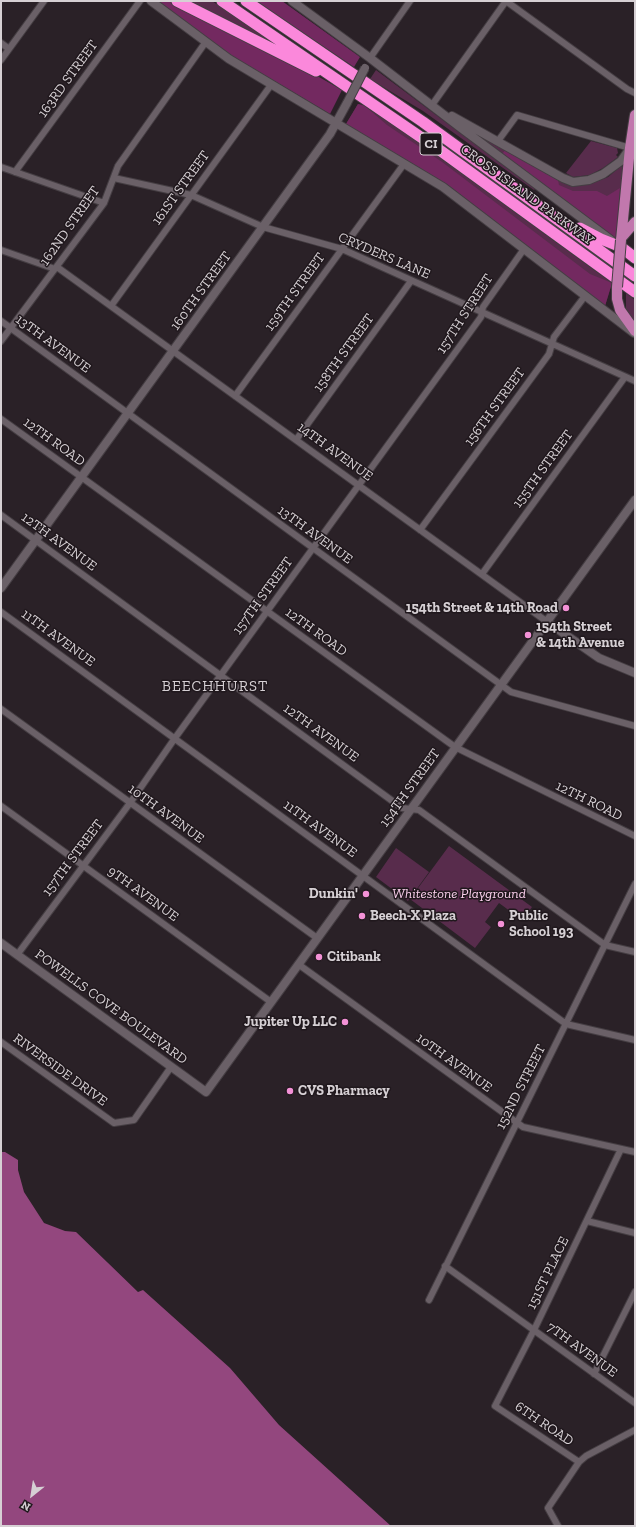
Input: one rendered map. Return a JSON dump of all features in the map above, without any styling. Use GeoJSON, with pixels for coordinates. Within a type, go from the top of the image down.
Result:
{"type":"FeatureCollection","features":[{"type":"Feature","properties":{"kind":"highway"},"geometry":{"type":"LineString","coordinates":[[177,1],[267,45],[365,98]]}},
{"type":"Feature","properties":{"kind":"highway","name":"CROSS ISLAND PARKWAY"},"geometry":{"type":"LineString","coordinates":[[222,1],[365,98],[528,213],[635,292]]}},
{"type":"Feature","properties":{"kind":"highway","name":"CROSS ISLAND PARKWAY"},"geometry":{"type":"LineString","coordinates":[[246,1],[472,157],[635,276]]}},
{"type":"Feature","properties":{"kind":"highway"},"geometry":{"type":"LineString","coordinates":[[472,157],[587,232],[621,243],[635,257]]}},
{"type":"Feature","properties":{"kind":"main road"},"geometry":{"type":"LineString","coordinates":[[635,115],[617,287],[619,307],[635,333]]}},
{"type":"Feature","properties":{"kind":"main road"},"geometry":{"type":"LineString","coordinates":[[621,243],[635,222]]}},
{"type":"Feature","properties":{"kind":"street"},"geometry":{"type":"LineString","coordinates":[[1,60],[44,1]]}},
{"type":"Feature","properties":{"kind":"street","name":"163RD STREET"},"geometry":{"type":"LineString","coordinates":[[15,172],[140,1]]}},
{"type":"Feature","properties":{"kind":"street"},"geometry":{"type":"LineString","coordinates":[[150,1],[205,43],[271,85],[443,187],[635,333]]}},
{"type":"Feature","properties":{"kind":"street"},"geometry":{"type":"LineString","coordinates":[[292,1],[621,243]]}},
{"type":"Feature","properties":{"kind":"street","name":"160TH STREET"},"geometry":{"type":"LineString","coordinates":[[1,588],[174,351],[336,124],[370,58],[410,1]]}},
{"type":"Feature","properties":{"kind":"street"},"geometry":{"type":"LineString","coordinates":[[432,105],[506,1],[627,89],[635,93]]}},
{"type":"Feature","properties":{"kind":"street"},"geometry":{"type":"LineString","coordinates":[[1,43],[9,49]]}},
{"type":"Feature","properties":{"kind":"street","name":"162ND STREET"},"geometry":{"type":"LineString","coordinates":[[1,341],[104,203],[118,166],[205,43]]}},
{"type":"Feature","properties":{"kind":"street","name":"161ST STREET"},"geometry":{"type":"LineString","coordinates":[[111,306],[271,85]]}},
{"type":"Feature","properties":{"kind":"street"},"geometry":{"type":"LineString","coordinates":[[432,105],[563,178],[576,182],[589,180],[603,174],[621,161],[632,148],[517,115],[498,141]]}},
{"type":"Feature","properties":{"kind":"street","name":"159TH STREET"},"geometry":{"type":"LineString","coordinates":[[235,396],[404,164]]}},
{"type":"Feature","properties":{"kind":"street"},"geometry":{"type":"LineString","coordinates":[[1,167],[104,203]]}},
{"type":"Feature","properties":{"kind":"street","name":"CRYDERS LANE"},"geometry":{"type":"LineString","coordinates":[[114,178],[191,195],[263,227],[342,249],[481,313],[553,343],[635,381]]}},
{"type":"Feature","properties":{"kind":"street","name":"157TH STREET"},"geometry":{"type":"LineString","coordinates":[[17,955],[130,803],[175,738],[481,317],[483,307],[524,249]]}},
{"type":"Feature","properties":{"kind":"street","name":"14TH AVENUE"},"geometry":{"type":"LineString","coordinates":[[1,250],[56,268],[174,351],[546,622],[598,658],[635,674]]}},
{"type":"Feature","properties":{"kind":"street","name":"158TH STREET"},"geometry":{"type":"LineString","coordinates":[[296,440],[411,280]]}},
{"type":"Feature","properties":{"kind":"street","name":"156TH STREET"},"geometry":{"type":"LineString","coordinates":[[420,530],[549,354],[554,337],[585,296]]}},
{"type":"Feature","properties":{"kind":"street","name":"13TH AVENUE"},"geometry":{"type":"LineString","coordinates":[[1,322],[511,692],[635,726]]}},
{"type":"Feature","properties":{"kind":"street","name":"155TH STREET"},"geometry":{"type":"LineString","coordinates":[[482,574],[625,377]]}},
{"type":"Feature","properties":{"kind":"street","name":"12TH ROAD"},"geometry":{"type":"LineString","coordinates":[[1,418],[455,747],[635,836]]}},
{"type":"Feature","properties":{"kind":"street","name":"154TH STREET"},"geometry":{"type":"LineString","coordinates":[[206,1092],[635,500]]}},
{"type":"Feature","properties":{"kind":"street","name":"12TH AVENUE"},"geometry":{"type":"LineString","coordinates":[[1,515],[402,808],[419,810],[605,945],[635,952]]}},
{"type":"Feature","properties":{"kind":"street","name":"11TH AVENUE"},"geometry":{"type":"LineString","coordinates":[[1,612],[353,867],[362,876],[566,1024],[635,1040]]}},
{"type":"Feature","properties":{"kind":"street","name":"10TH AVENUE"},"geometry":{"type":"LineString","coordinates":[[1,709],[317,938]]}},
{"type":"Feature","properties":{"kind":"street","name":"9TH AVENUE"},"geometry":{"type":"LineString","coordinates":[[1,806],[271,1002]]}},
{"type":"Feature","properties":{"kind":"street","name":"152ND STREET"},"geometry":{"type":"LineString","coordinates":[[429,1300],[635,884]]}},
{"type":"Feature","properties":{"kind":"street","name":"POWELLS COVE BOULEVARD"},"geometry":{"type":"LineString","coordinates":[[1,943],[206,1092]]}},
{"type":"Feature","properties":{"kind":"street","name":"10TH AVENUE"},"geometry":{"type":"LineString","coordinates":[[298,964],[523,1127],[635,1152]]}},
{"type":"Feature","properties":{"kind":"street","name":"RIVERSIDE DRIVE"},"geometry":{"type":"LineString","coordinates":[[1,1042],[106,1118],[114,1122],[134,1120],[171,1067]]}},
{"type":"Feature","properties":{"kind":"street","name":"151ST PLACE"},"geometry":{"type":"LineString","coordinates":[[495,1406],[534,1330],[622,1149]]}},
{"type":"Feature","properties":{"kind":"street"},"geometry":{"type":"LineString","coordinates":[[587,1221],[635,1232]]}},
{"type":"Feature","properties":{"kind":"street"},"geometry":{"type":"LineString","coordinates":[[445,1266],[534,1330]]}},
{"type":"Feature","properties":{"kind":"street"},"geometry":{"type":"LineString","coordinates":[[594,1374],[635,1292]]}},
{"type":"Feature","properties":{"kind":"street","name":"7TH AVENUE"},"geometry":{"type":"LineString","coordinates":[[534,1330],[635,1403]]}},
{"type":"Feature","properties":{"kind":"street","name":"6TH ROAD"},"geometry":{"type":"LineString","coordinates":[[495,1406],[579,1462]]}},
{"type":"Feature","properties":{"kind":"street"},"geometry":{"type":"LineString","coordinates":[[558,1526],[548,1508],[579,1462],[586,1456],[635,1430]]}},
{"type":"Feature","properties":{"kind":"green space"},"geometry":{"type":"Polygon","coordinates":[[[185,1],[212,1],[283,49],[185,1]]]}},
{"type":"Feature","properties":{"kind":"green space"},"geometry":{"type":"Polygon","coordinates":[[[376,70],[535,189],[534,190],[423,111],[370,79],[376,70]]]}},
{"type":"Feature","properties":{"kind":"green space"},"geometry":{"type":"Polygon","coordinates":[[[358,104],[364,105],[401,129],[612,283],[605,306],[448,185],[346,124],[358,104]]]}},
{"type":"Feature","properties":{"kind":"green space"},"geometry":{"type":"Polygon","coordinates":[[[477,133],[571,186],[590,184],[608,177],[621,166],[623,167],[616,239],[486,141],[477,133]]]}},
{"type":"Feature","properties":{"kind":"green space"},"geometry":{"type":"Polygon","coordinates":[[[591,141],[617,148],[618,153],[616,155],[618,157],[590,175],[573,177],[566,173],[591,141]]]}},
{"type":"Feature","properties":{"kind":"green space"},"geometry":{"type":"Polygon","coordinates":[[[626,293],[635,300],[635,324],[626,309],[626,293]]]}},
{"type":"Feature","properties":{"kind":"green space","name":"Whitestone Playground"},"geometry":{"type":"Polygon","coordinates":[[[449,846],[532,907],[522,920],[499,903],[485,922],[491,927],[475,948],[410,899],[449,846]]]}},
{"type":"Feature","properties":{"kind":"green space"},"geometry":{"type":"Polygon","coordinates":[[[396,848],[429,872],[408,901],[376,877],[396,848]]]}},
{"type":"Feature","properties":{"kind":"shaded area"},"geometry":{"type":"Polygon","coordinates":[[[157,1],[170,1],[289,60],[342,90],[330,114],[230,55],[157,1]]]}},
{"type":"Feature","properties":{"kind":"shaded area"},"geometry":{"type":"Polygon","coordinates":[[[255,1],[282,1],[360,57],[354,67],[255,1]]]}},
{"type":"Feature","properties":{"kind":"shaded area"},"geometry":{"type":"Polygon","coordinates":[[[358,104],[365,106],[387,125],[442,162],[590,274],[612,283],[605,306],[448,185],[346,124],[358,104]]]}},
{"type":"Feature","properties":{"kind":"shaded area"},"geometry":{"type":"Polygon","coordinates":[[[506,149],[558,180],[559,185],[573,191],[597,191],[607,196],[620,188],[616,239],[502,154],[506,149]]]}},
{"type":"Feature","properties":{"kind":"shaded area"},"geometry":{"type":"Polygon","coordinates":[[[1,1152],[5,1152],[18,1160],[18,1170],[24,1192],[44,1223],[65,1231],[76,1232],[138,1292],[143,1290],[230,1368],[279,1425],[391,1526],[1,1526],[1,1152]]]}},
{"type":"Feature","properties":{"kind":"place","name":"154th Street & 14th Road"},"geometry":{"type":"Point","coordinates":[566,608]}},
{"type":"Feature","properties":{"kind":"place","name":"154th Street & 14th Avenue"},"geometry":{"type":"Point","coordinates":[528,635]}},
{"type":"Feature","properties":{"kind":"place","name":"Dunkin'"},"geometry":{"type":"Point","coordinates":[366,894]}},
{"type":"Feature","properties":{"kind":"place","name":"Beech-X Plaza"},"geometry":{"type":"Point","coordinates":[362,916]}},
{"type":"Feature","properties":{"kind":"place","name":"Public School 193"},"geometry":{"type":"Point","coordinates":[501,924]}},
{"type":"Feature","properties":{"kind":"place","name":"Citibank"},"geometry":{"type":"Point","coordinates":[319,957]}},
{"type":"Feature","properties":{"kind":"place","name":"Jupiter Up LLC"},"geometry":{"type":"Point","coordinates":[345,1022]}},
{"type":"Feature","properties":{"kind":"place","name":"CVS Pharmacy"},"geometry":{"type":"Point","coordinates":[290,1091]}},
{"type":"Feature","properties":{"kind":"district","name":"BEECHHURST"},"geometry":{"type":"Point","coordinates":[215,687]}}]}
